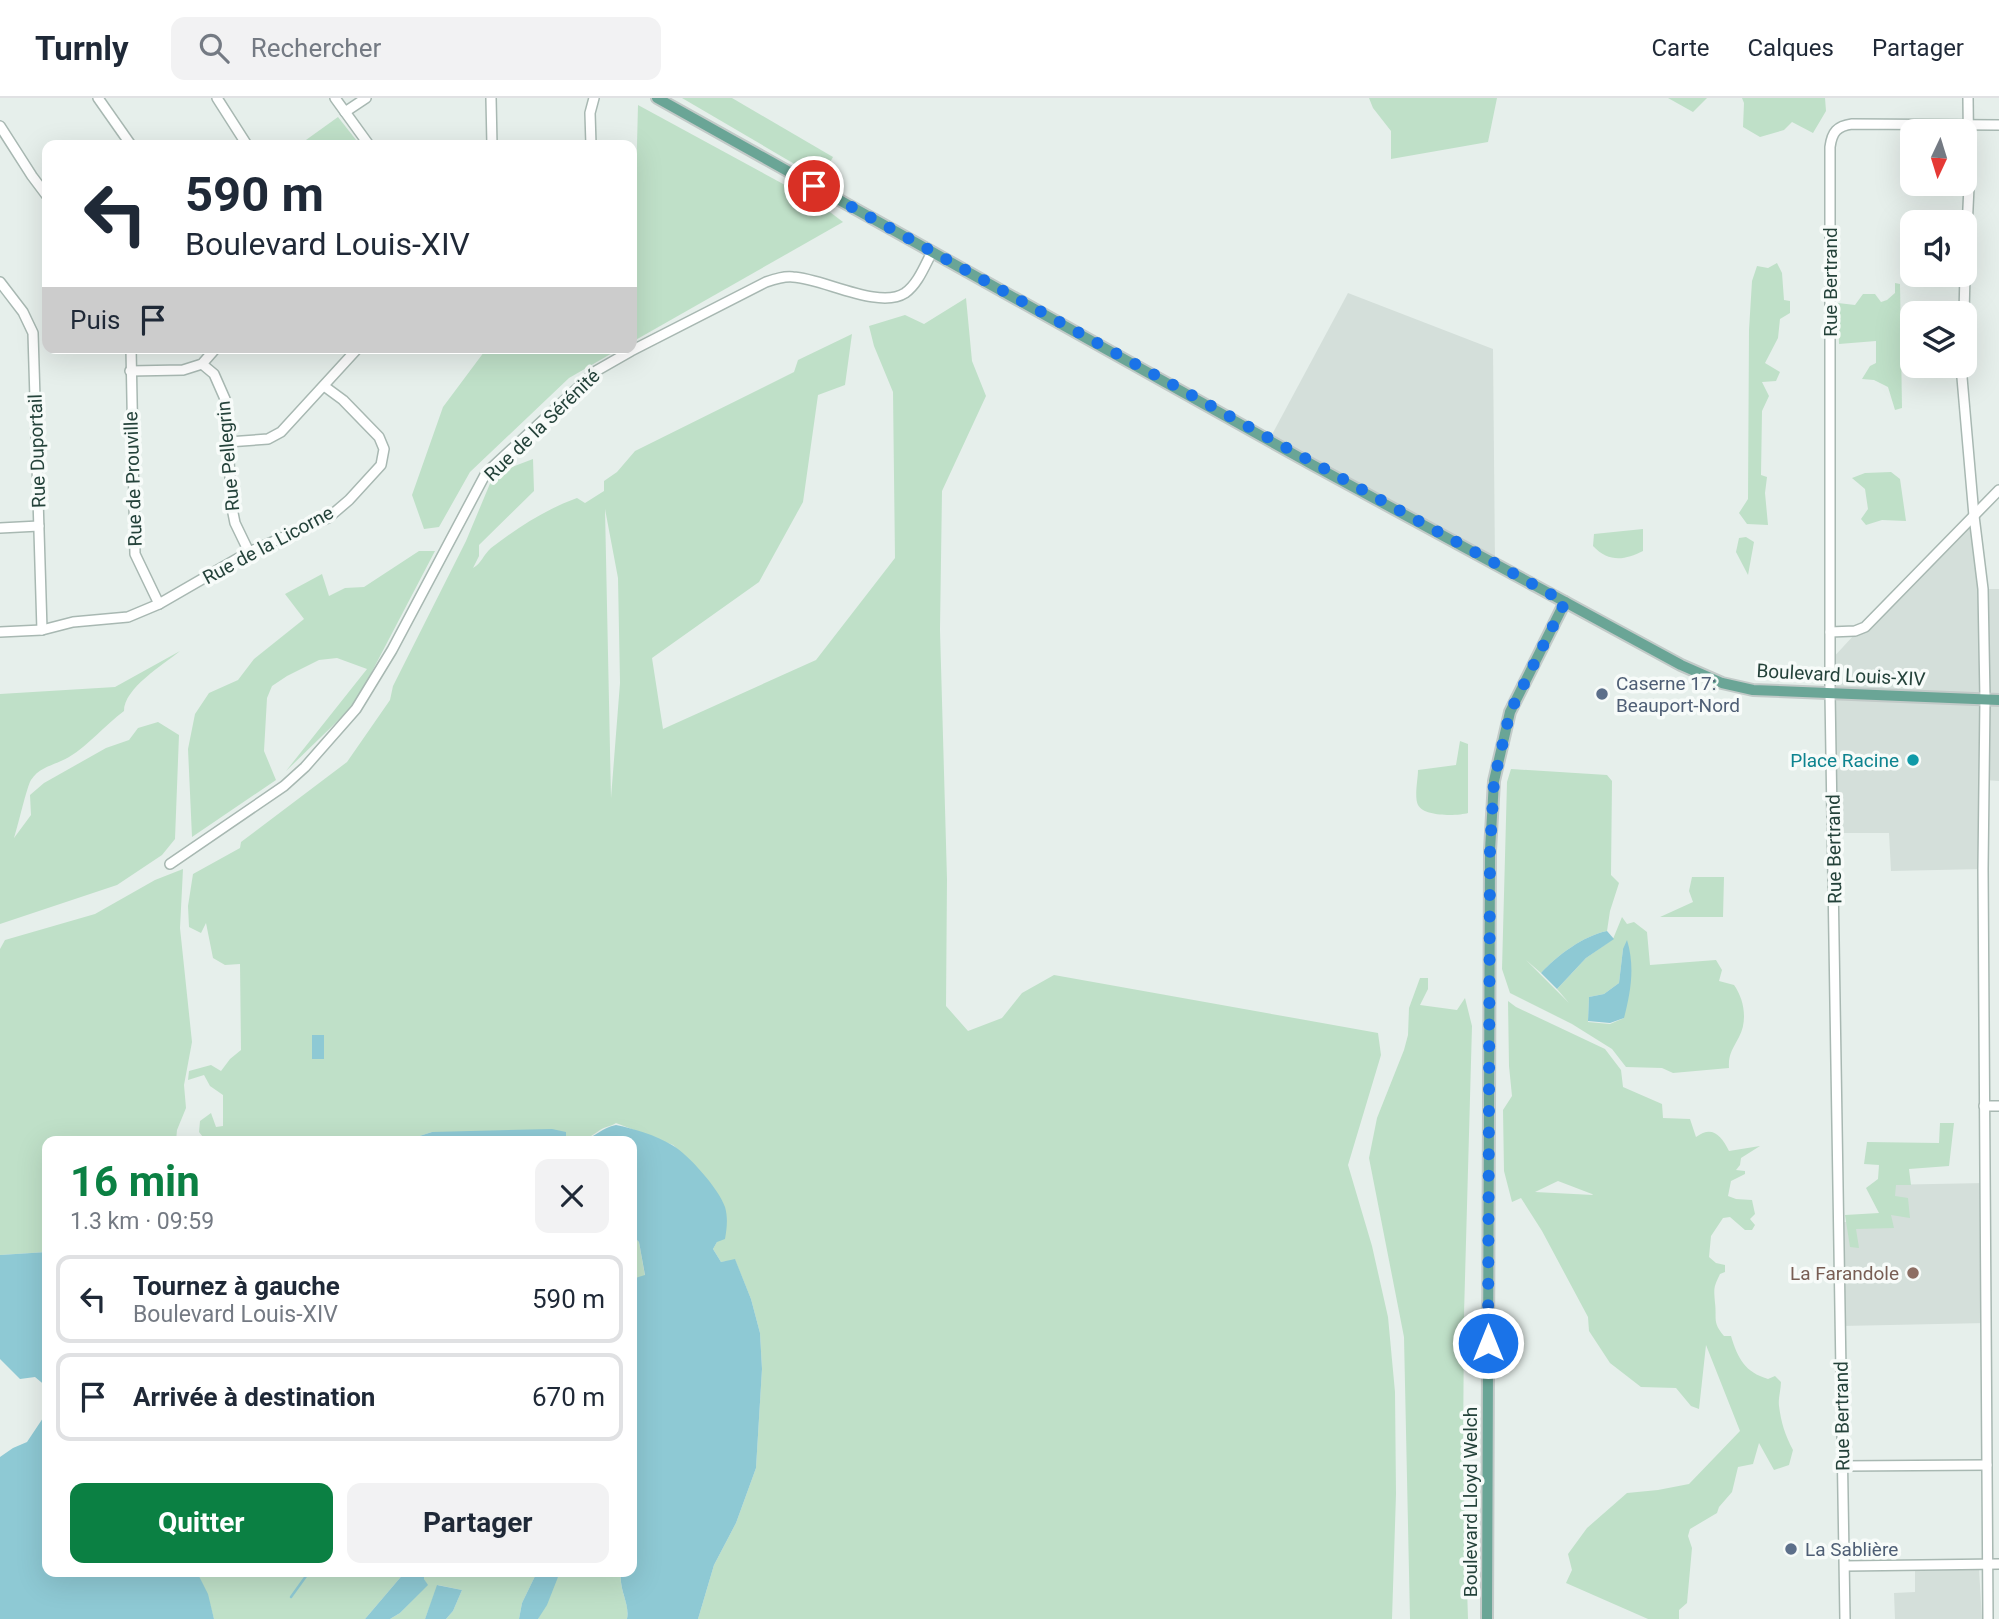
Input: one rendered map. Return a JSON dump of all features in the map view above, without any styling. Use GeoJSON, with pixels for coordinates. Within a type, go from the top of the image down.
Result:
{"type":"FeatureCollection","features":[{"type":"Feature","properties":{"kind":"main road","name":"Boulevard Louis-XIV"},"geometry":{"type":"LineString","coordinates":[[657,98],[1681,665],[1722,683],[1753,690],[1999,700]]}},
{"type":"Feature","properties":{"kind":"main road","name":"Boulevard Lloyd Welch"},"geometry":{"type":"LineString","coordinates":[[1488,1619],[1490,850],[1494,781],[1510,712],[1565,602]]}},
{"type":"Feature","properties":{"kind":"street"},"geometry":{"type":"LineString","coordinates":[[98,98],[127,140]]}},
{"type":"Feature","properties":{"kind":"street"},"geometry":{"type":"LineString","coordinates":[[217,98],[244,140]]}},
{"type":"Feature","properties":{"kind":"street"},"geometry":{"type":"LineString","coordinates":[[335,98],[365,140]]}},
{"type":"Feature","properties":{"kind":"street"},"geometry":{"type":"LineString","coordinates":[[345,112],[366,98]]}},
{"type":"Feature","properties":{"kind":"street"},"geometry":{"type":"LineString","coordinates":[[491,98],[492,140]]}},
{"type":"Feature","properties":{"kind":"street"},"geometry":{"type":"LineString","coordinates":[[591,140],[590,113],[594,98]]}},
{"type":"Feature","properties":{"kind":"street"},"geometry":{"type":"LineString","coordinates":[[1968,98],[1968,119]]}},
{"type":"Feature","properties":{"kind":"street","name":"Rue Bertrand"},"geometry":{"type":"LineString","coordinates":[[1846,1619],[1830,693],[1831,138],[1841,126],[1900,124]]}},
{"type":"Feature","properties":{"kind":"street"},"geometry":{"type":"LineString","coordinates":[[1978,125],[1999,125]]}},
{"type":"Feature","properties":{"kind":"street"},"geometry":{"type":"LineString","coordinates":[[0,126],[42,189]]}},
{"type":"Feature","properties":{"kind":"street","name":"Rue de la Sérénité"},"geometry":{"type":"LineString","coordinates":[[637,348],[766,282],[781,277],[795,276],[886,298],[904,294],[915,282],[932,252]]}},
{"type":"Feature","properties":{"kind":"street","name":"Rue Duportail"},"geometry":{"type":"LineString","coordinates":[[0,282],[23,312],[33,333],[43,630]]}},
{"type":"Feature","properties":{"kind":"street","name":"Rue de Prouville"},"geometry":{"type":"LineString","coordinates":[[131,354],[135,554],[159,604]]}},
{"type":"Feature","properties":{"kind":"street"},"geometry":{"type":"LineString","coordinates":[[130,371],[183,370],[202,364],[211,354]]}},
{"type":"Feature","properties":{"kind":"street"},"geometry":{"type":"LineString","coordinates":[[228,442],[268,439],[281,432],[353,354]]}},
{"type":"Feature","properties":{"kind":"street","name":"Rue de la Sérénité"},"geometry":{"type":"LineString","coordinates":[[170,864],[284,786],[305,767],[356,709],[392,650],[486,473],[596,371],[626,354]]}},
{"type":"Feature","properties":{"kind":"street","name":"Rue Pellegrin"},"geometry":{"type":"LineString","coordinates":[[202,364],[214,374],[225,399],[235,523],[249,552]]}},
{"type":"Feature","properties":{"kind":"street"},"geometry":{"type":"LineString","coordinates":[[1962,378],[1983,589],[1987,1619]]}},
{"type":"Feature","properties":{"kind":"street","name":"Rue de la Licorne"},"geometry":{"type":"LineString","coordinates":[[0,632],[43,630],[73,622],[128,617],[159,604],[249,552],[328,518],[349,500],[381,465],[384,449],[379,437],[343,400],[324,386]]}},
{"type":"Feature","properties":{"kind":"street"},"geometry":{"type":"LineString","coordinates":[[1830,632],[1854,631],[1864,627],[1999,490]]}},
{"type":"Feature","properties":{"kind":"street"},"geometry":{"type":"LineString","coordinates":[[0,528],[39,526]]}},
{"type":"Feature","properties":{"kind":"street"},"geometry":{"type":"LineString","coordinates":[[1984,1107],[1999,1106]]}},
{"type":"Feature","properties":{"kind":"street"},"geometry":{"type":"LineString","coordinates":[[1843,1466],[1987,1465]]}},
{"type":"Feature","properties":{"kind":"street"},"geometry":{"type":"LineString","coordinates":[[1845,1566],[1999,1564]]}},
{"type":"Feature","properties":{"kind":"shaded area"},"geometry":{"type":"Polygon","coordinates":[[[1348,293],[1493,349],[1495,564],[1269,440],[1348,293]]]}},
{"type":"Feature","properties":{"kind":"shaded area"},"geometry":{"type":"Polygon","coordinates":[[[1974,516],[1984,589],[1999,589],[1999,781],[1985,780],[1983,869],[1891,871],[1889,833],[1834,833],[1830,661],[1894,592],[1974,516]]]}},
{"type":"Feature","properties":{"kind":"shaded area","name":"La Farandole"},"geometry":{"type":"Polygon","coordinates":[[[1985,1183],[1987,1323],[1841,1326],[1839,1222],[1883,1222],[1882,1185],[1985,1183]]]}},
{"type":"Feature","properties":{"kind":"shaded area"},"geometry":{"type":"Polygon","coordinates":[[[1979,1569],[1982,1619],[1895,1619],[1894,1593],[1915,1592],[1915,1571],[1979,1569]]]}},
{"type":"Feature","properties":{"kind":"green space"},"geometry":{"type":"Polygon","coordinates":[[[682,98],[732,98],[833,157],[824,173],[803,169],[682,98]]]}},
{"type":"Feature","properties":{"kind":"green space"},"geometry":{"type":"Polygon","coordinates":[[[1369,98],[1497,98],[1488,142],[1391,159],[1391,131],[1373,108],[1369,98]]]}},
{"type":"Feature","properties":{"kind":"green space"},"geometry":{"type":"Polygon","coordinates":[[[1668,98],[1707,98],[1693,112],[1668,98]]]}},
{"type":"Feature","properties":{"kind":"green space"},"geometry":{"type":"Polygon","coordinates":[[[1742,98],[1825,98],[1826,111],[1813,133],[1792,122],[1784,130],[1760,137],[1743,127],[1742,98]]]}},
{"type":"Feature","properties":{"kind":"green space"},"geometry":{"type":"Polygon","coordinates":[[[638,105],[818,203],[843,222],[637,339],[638,105]]]}},
{"type":"Feature","properties":{"kind":"green space"},"geometry":{"type":"Polygon","coordinates":[[[338,117],[356,140],[306,140],[338,117]]]}},
{"type":"Feature","properties":{"kind":"green space"},"geometry":{"type":"Polygon","coordinates":[[[1777,263],[1782,273],[1784,300],[1790,301],[1790,313],[1780,319],[1778,338],[1765,363],[1780,372],[1776,381],[1762,382],[1769,396],[1762,411],[1761,475],[1767,477],[1765,493],[1768,525],[1747,524],[1739,513],[1748,499],[1749,330],[1752,281],[1757,266],[1768,268],[1777,263]]]}},
{"type":"Feature","properties":{"kind":"green space"},"geometry":{"type":"Polygon","coordinates":[[[1895,283],[1900,284],[1902,408],[1895,410],[1888,387],[1874,380],[1862,379],[1870,366],[1876,363],[1876,341],[1839,344],[1838,303],[1855,305],[1863,294],[1875,294],[1881,302],[1895,293],[1895,283]]]}},
{"type":"Feature","properties":{"kind":"green space"},"geometry":{"type":"Polygon","coordinates":[[[966,298],[972,361],[986,396],[942,491],[940,630],[947,879],[946,1006],[968,1031],[1002,1018],[1022,993],[1054,975],[1378,1033],[1381,1055],[1348,1165],[1372,1246],[1388,1317],[1395,1392],[1396,1494],[1392,1619],[698,1619],[714,1565],[736,1523],[756,1468],[762,1369],[760,1333],[751,1299],[735,1260],[721,1262],[713,1249],[717,1242],[715,1191],[690,1161],[673,1145],[616,1123],[590,1136],[566,1136],[566,1132],[432,1132],[420,1136],[202,1136],[199,1132],[200,1121],[211,1113],[216,1127],[223,1126],[223,1095],[210,1086],[204,1075],[188,1080],[189,1071],[211,1065],[221,1071],[241,1050],[240,964],[225,965],[213,958],[206,923],[201,933],[189,927],[188,906],[193,874],[240,848],[241,842],[347,762],[390,700],[393,686],[466,541],[494,474],[533,459],[534,491],[479,545],[479,556],[473,568],[491,548],[532,520],[577,498],[585,503],[604,491],[604,481],[617,472],[635,451],[794,372],[798,360],[852,334],[845,385],[818,395],[803,502],[759,582],[652,658],[663,729],[816,660],[895,558],[893,392],[874,346],[869,326],[905,315],[924,324],[966,298]],[[605,509],[611,798],[620,683],[618,578],[605,509]]]}},
{"type":"Feature","properties":{"kind":"green space"},"geometry":{"type":"Polygon","coordinates":[[[483,354],[611,354],[569,378],[470,472],[439,527],[424,529],[412,495],[443,407],[483,354]]]}},
{"type":"Feature","properties":{"kind":"green space"},"geometry":{"type":"Polygon","coordinates":[[[1891,472],[1900,479],[1906,521],[1882,520],[1866,525],[1861,519],[1868,509],[1865,489],[1852,478],[1865,473],[1891,472]]]}},
{"type":"Feature","properties":{"kind":"green space"},"geometry":{"type":"Polygon","coordinates":[[[1643,529],[1643,551],[1630,556],[1611,557],[1593,546],[1594,534],[1643,529]]]}},
{"type":"Feature","properties":{"kind":"green space"},"geometry":{"type":"Polygon","coordinates":[[[1746,537],[1754,542],[1748,575],[1736,552],[1739,538],[1746,537]]]}},
{"type":"Feature","properties":{"kind":"green space"},"geometry":{"type":"Polygon","coordinates":[[[419,551],[435,551],[355,704],[286,771],[367,669],[337,658],[319,660],[272,686],[267,698],[264,751],[276,780],[192,837],[188,749],[195,714],[209,693],[238,680],[254,659],[304,619],[285,594],[322,574],[329,596],[345,588],[364,587],[419,551]]]}},
{"type":"Feature","properties":{"kind":"green space"},"geometry":{"type":"Polygon","coordinates":[[[180,651],[137,686],[130,694],[124,711],[83,747],[35,775],[27,790],[14,838],[31,815],[30,795],[44,783],[106,748],[129,740],[138,728],[158,722],[179,735],[175,839],[162,855],[117,885],[0,924],[0,694],[115,687],[180,651]]]}},
{"type":"Feature","properties":{"kind":"green space"},"geometry":{"type":"Polygon","coordinates":[[[1460,741],[1468,744],[1468,813],[1442,815],[1421,809],[1416,797],[1418,770],[1456,765],[1460,741]]]}},
{"type":"Feature","properties":{"kind":"green space"},"geometry":{"type":"Polygon","coordinates":[[[1511,769],[1607,775],[1612,781],[1611,875],[1619,883],[1607,931],[1571,947],[1541,973],[1526,960],[1569,1003],[1557,989],[1586,958],[1613,939],[1622,917],[1627,924],[1634,922],[1647,932],[1650,965],[1716,960],[1722,970],[1719,981],[1734,985],[1744,1010],[1742,1030],[1730,1055],[1729,1068],[1673,1073],[1662,1068],[1626,1067],[1612,1049],[1572,1024],[1510,993],[1502,969],[1507,782],[1511,769]],[[1623,949],[1619,983],[1604,994],[1589,997],[1588,1022],[1610,1024],[1624,1018],[1623,949]]]}},
{"type":"Feature","properties":{"kind":"green space"},"geometry":{"type":"Polygon","coordinates":[[[183,869],[180,928],[192,1042],[184,1085],[186,1108],[176,1136],[42,1136],[42,1252],[0,1255],[0,949],[5,940],[95,914],[155,880],[183,869]]]}},
{"type":"Feature","properties":{"kind":"green space"},"geometry":{"type":"Polygon","coordinates":[[[1692,877],[1724,877],[1723,917],[1660,917],[1693,902],[1689,891],[1692,877]]]}},
{"type":"Feature","properties":{"kind":"green space"},"geometry":{"type":"Polygon","coordinates":[[[1420,978],[1428,978],[1428,989],[1420,1005],[1457,1010],[1465,998],[1472,1026],[1463,1460],[1468,1619],[1410,1619],[1404,1337],[1369,1158],[1377,1118],[1404,1050],[1408,1035],[1409,1008],[1420,978]]]}},
{"type":"Feature","properties":{"kind":"green space"},"geometry":{"type":"Polygon","coordinates":[[[1508,1001],[1605,1049],[1621,1070],[1623,1087],[1662,1104],[1663,1118],[1690,1119],[1696,1137],[1707,1132],[1716,1134],[1729,1151],[1760,1146],[1741,1158],[1736,1170],[1745,1171],[1745,1174],[1731,1181],[1728,1196],[1752,1200],[1755,1214],[1750,1219],[1755,1225],[1752,1230],[1745,1230],[1730,1217],[1723,1218],[1711,1236],[1709,1257],[1716,1263],[1725,1265],[1725,1272],[1720,1274],[1714,1288],[1718,1327],[1724,1336],[1731,1336],[1736,1351],[1748,1368],[1768,1379],[1775,1376],[1781,1382],[1780,1412],[1793,1450],[1789,1465],[1774,1470],[1759,1443],[1753,1464],[1738,1467],[1732,1492],[1717,1513],[1690,1529],[1688,1536],[1692,1548],[1687,1603],[1679,1610],[1679,1619],[1648,1619],[1566,1583],[1572,1570],[1568,1554],[1587,1528],[1627,1493],[1689,1484],[1740,1431],[1706,1345],[1699,1409],[1691,1406],[1676,1388],[1641,1387],[1610,1363],[1589,1331],[1588,1317],[1542,1231],[1521,1198],[1512,1202],[1504,1171],[1503,1110],[1512,1096],[1508,1001]],[[1558,1181],[1535,1192],[1593,1195],[1558,1181]]]}},
{"type":"Feature","properties":{"kind":"green space"},"geometry":{"type":"Polygon","coordinates":[[[1940,1123],[1954,1123],[1949,1166],[1909,1169],[1911,1185],[1896,1185],[1895,1196],[1908,1198],[1910,1218],[1891,1215],[1894,1228],[1856,1229],[1859,1248],[1850,1247],[1845,1215],[1879,1213],[1866,1188],[1878,1179],[1879,1165],[1864,1164],[1867,1142],[1939,1143],[1940,1123]]]}},
{"type":"Feature","properties":{"kind":"green space"},"geometry":{"type":"Polygon","coordinates":[[[637,1240],[639,1242],[645,1276],[637,1278],[637,1240]]]}},
{"type":"Feature","properties":{"kind":"green space"},"geometry":{"type":"Polygon","coordinates":[[[199,1577],[401,1577],[365,1619],[214,1619],[199,1577]]]}},
{"type":"Feature","properties":{"kind":"green space"},"geometry":{"type":"Polygon","coordinates":[[[535,1577],[522,1603],[519,1619],[446,1619],[453,1611],[462,1590],[438,1585],[425,1619],[390,1619],[400,1613],[427,1585],[424,1579],[535,1577]]]}},
{"type":"Feature","properties":{"kind":"green space"},"geometry":{"type":"Polygon","coordinates":[[[558,1577],[621,1577],[627,1619],[538,1619],[558,1577]]]}},
{"type":"Feature","properties":{"kind":"water"},"geometry":{"type":"Polygon","coordinates":[[[1607,931],[1614,939],[1586,958],[1557,989],[1541,973],[1571,947],[1607,931]]]}},
{"type":"Feature","properties":{"kind":"water"},"geometry":{"type":"Polygon","coordinates":[[[1627,940],[1631,979],[1624,1018],[1610,1023],[1588,1021],[1589,997],[1604,994],[1619,983],[1623,949],[1627,940]]]}},
{"type":"Feature","properties":{"kind":"water"},"geometry":{"type":"Polygon","coordinates":[[[312,1035],[324,1035],[324,1059],[312,1059],[312,1035]]]}},
{"type":"Feature","properties":{"kind":"water"},"geometry":{"type":"Polygon","coordinates":[[[616,1125],[659,1138],[679,1150],[710,1182],[722,1200],[727,1215],[725,1239],[717,1242],[713,1249],[721,1262],[735,1259],[751,1299],[760,1333],[762,1369],[756,1468],[736,1523],[714,1565],[698,1619],[627,1619],[621,1577],[637,1577],[637,1277],[645,1275],[637,1240],[637,1136],[592,1136],[616,1125]]]}},
{"type":"Feature","properties":{"kind":"water"},"geometry":{"type":"Polygon","coordinates":[[[552,1129],[566,1132],[566,1136],[420,1136],[432,1132],[552,1129]]]}},
{"type":"Feature","properties":{"kind":"water"},"geometry":{"type":"Polygon","coordinates":[[[42,1252],[42,1383],[35,1377],[20,1379],[0,1359],[0,1255],[42,1252]]]}},
{"type":"Feature","properties":{"kind":"water"},"geometry":{"type":"Polygon","coordinates":[[[42,1420],[42,1577],[200,1577],[208,1594],[214,1619],[0,1619],[0,1457],[27,1442],[42,1420]]]}},
{"type":"Feature","properties":{"kind":"water"},"geometry":{"type":"Polygon","coordinates":[[[401,1577],[424,1577],[428,1585],[400,1613],[390,1619],[365,1619],[401,1577]]]}},
{"type":"Feature","properties":{"kind":"water"},"geometry":{"type":"Polygon","coordinates":[[[535,1577],[558,1577],[538,1619],[519,1619],[522,1603],[535,1577]]]}},
{"type":"Feature","properties":{"kind":"water"},"geometry":{"type":"Polygon","coordinates":[[[437,1585],[462,1590],[453,1611],[446,1619],[425,1619],[437,1585]]]}},
{"type":"Feature","properties":{"kind":"waterway"},"geometry":{"type":"LineString","coordinates":[[291,1597],[305,1577]]}},
{"type":"Feature","properties":{"kind":"place","name":"Caserne 17: Beauport-Nord"},"geometry":{"type":"Point","coordinates":[1602,694]}},
{"type":"Feature","properties":{"kind":"place","name":"Place Racine"},"geometry":{"type":"Point","coordinates":[1913,760]}},
{"type":"Feature","properties":{"kind":"place","name":"La Farandole"},"geometry":{"type":"Point","coordinates":[1913,1273]}},
{"type":"Feature","properties":{"kind":"place","name":"La Sablière"},"geometry":{"type":"Point","coordinates":[1791,1549]}},
{"type":"Feature","properties":{"kind":"route"},"geometry":{"type":"LineString","coordinates":[[814,186],[1313,465],[1565,602],[1510,712],[1494,781],[1490,850],[1488,1343]]}}]}
